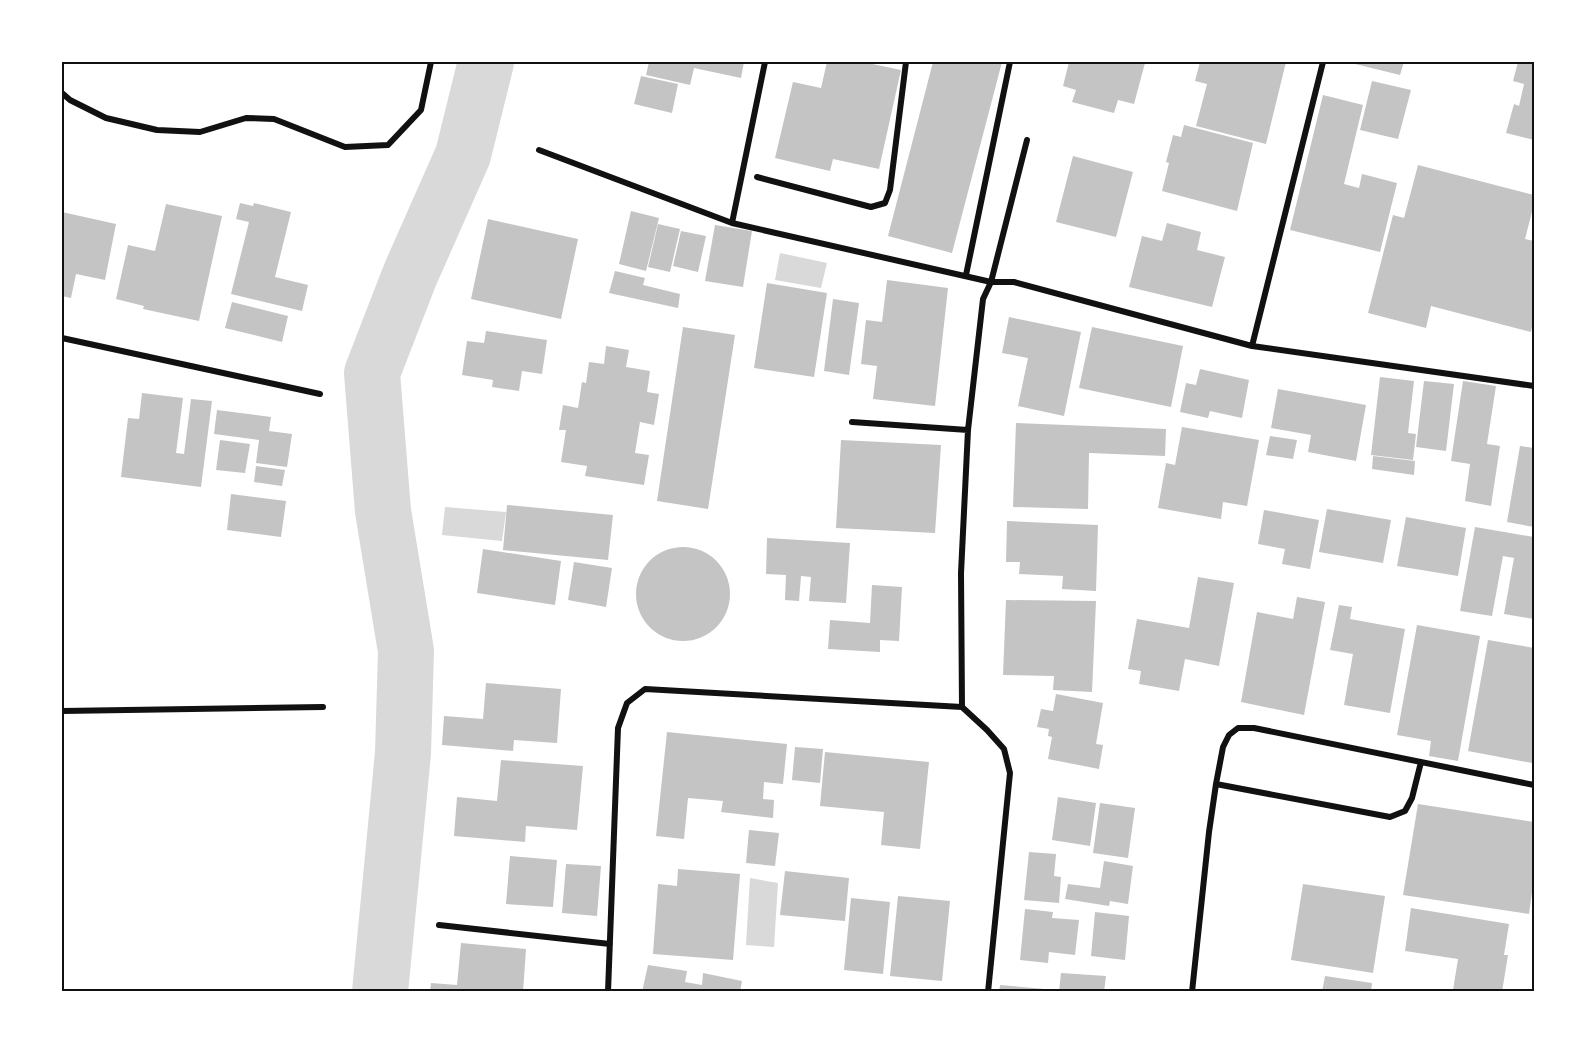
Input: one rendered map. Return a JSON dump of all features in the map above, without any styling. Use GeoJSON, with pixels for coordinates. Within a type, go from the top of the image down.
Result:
{"type":"FeatureCollection","features":[{"type":"Feature","properties":{"kind":"street"},"geometry":{"type":"LineString","coordinates":[[62,93],[70,100],[106,118],[157,130],[200,132],[246,118],[274,119],[345,147],[388,145],[421,110],[431,62]]}},
{"type":"Feature","properties":{"kind":"street"},"geometry":{"type":"LineString","coordinates":[[732,223],[765,62]]}},
{"type":"Feature","properties":{"kind":"street"},"geometry":{"type":"LineString","coordinates":[[757,177],[871,207],[885,203],[890,190],[906,62]]}},
{"type":"Feature","properties":{"kind":"street"},"geometry":{"type":"LineString","coordinates":[[966,275],[1010,62]]}},
{"type":"Feature","properties":{"kind":"street"},"geometry":{"type":"LineString","coordinates":[[1252,346],[1323,62]]}},
{"type":"Feature","properties":{"kind":"street"},"geometry":{"type":"LineString","coordinates":[[962,707],[961,573],[968,430],[983,299],[991,282],[1027,140]]}},
{"type":"Feature","properties":{"kind":"street"},"geometry":{"type":"LineString","coordinates":[[539,150],[732,223],[991,282],[1014,282],[1252,346],[1534,386]]}},
{"type":"Feature","properties":{"kind":"street"},"geometry":{"type":"LineString","coordinates":[[62,338],[320,394]]}},
{"type":"Feature","properties":{"kind":"street"},"geometry":{"type":"LineString","coordinates":[[852,422],[968,430]]}},
{"type":"Feature","properties":{"kind":"street"},"geometry":{"type":"LineString","coordinates":[[608,992],[618,728],[627,703],[645,689],[962,707],[1004,749],[1010,774],[988,992]]}},
{"type":"Feature","properties":{"kind":"street"},"geometry":{"type":"LineString","coordinates":[[62,711],[323,707]]}},
{"type":"Feature","properties":{"kind":"street"},"geometry":{"type":"LineString","coordinates":[[1192,992],[1216,784],[1223,747],[1229,735],[1238,728],[1254,728],[1534,784]]}},
{"type":"Feature","properties":{"kind":"street"},"geometry":{"type":"LineString","coordinates":[[1216,784],[1390,817],[1405,811],[1412,798],[1421,762]]}},
{"type":"Feature","properties":{"kind":"street"},"geometry":{"type":"LineString","coordinates":[[439,925],[610,944]]}},
{"type":"Feature","properties":{"kind":"shaded area"},"geometry":{"type":"Polygon","coordinates":[[[780,253],[827,263],[821,288],[775,280],[780,253]]]}},
{"type":"Feature","properties":{"kind":"shaded area"},"geometry":{"type":"Polygon","coordinates":[[[445,507],[506,512],[502,541],[442,535],[445,507]]]}},
{"type":"Feature","properties":{"kind":"shaded area"},"geometry":{"type":"Polygon","coordinates":[[[750,878],[778,883],[774,947],[746,945],[750,878]]]}},
{"type":"Feature","properties":{"kind":"building"},"geometry":{"type":"Polygon","coordinates":[[[649,62],[744,62],[741,78],[694,68],[690,85],[646,75],[649,62]]]}},
{"type":"Feature","properties":{"kind":"building"},"geometry":{"type":"Polygon","coordinates":[[[827,62],[863,62],[901,70],[879,169],[833,159],[830,171],[775,158],[793,82],[821,88],[827,62]]]}},
{"type":"Feature","properties":{"kind":"building"},"geometry":{"type":"Polygon","coordinates":[[[933,62],[1002,62],[952,253],[888,236],[933,62]]]}},
{"type":"Feature","properties":{"kind":"building"},"geometry":{"type":"Polygon","coordinates":[[[1069,62],[1145,63],[1134,104],[1118,100],[1114,113],[1072,102],[1076,90],[1063,86],[1069,62]]]}},
{"type":"Feature","properties":{"kind":"building"},"geometry":{"type":"Polygon","coordinates":[[[1200,62],[1286,62],[1266,144],[1196,126],[1207,84],[1195,81],[1200,62]]]}},
{"type":"Feature","properties":{"kind":"building"},"geometry":{"type":"Polygon","coordinates":[[[1347,62],[1404,62],[1400,75],[1347,62]]]}},
{"type":"Feature","properties":{"kind":"building"},"geometry":{"type":"Polygon","coordinates":[[[1518,62],[1534,62],[1534,140],[1506,133],[1514,104],[1519,106],[1524,84],[1513,81],[1518,62]]]}},
{"type":"Feature","properties":{"kind":"building"},"geometry":{"type":"Polygon","coordinates":[[[641,76],[678,84],[672,113],[634,104],[641,76]]]}},
{"type":"Feature","properties":{"kind":"building"},"geometry":{"type":"Polygon","coordinates":[[[1372,81],[1411,90],[1398,139],[1360,130],[1372,81]]]}},
{"type":"Feature","properties":{"kind":"building"},"geometry":{"type":"Polygon","coordinates":[[[1323,95],[1363,105],[1344,184],[1359,188],[1362,174],[1397,183],[1380,252],[1290,230],[1323,95]]]}},
{"type":"Feature","properties":{"kind":"building"},"geometry":{"type":"Polygon","coordinates":[[[1184,125],[1253,143],[1237,211],[1162,191],[1173,135],[1181,137],[1184,125]]]}},
{"type":"Feature","properties":{"kind":"building"},"geometry":{"type":"Polygon","coordinates":[[[1073,156],[1133,172],[1116,237],[1056,222],[1073,156]]]}},
{"type":"Feature","properties":{"kind":"building"},"geometry":{"type":"Polygon","coordinates":[[[1418,165],[1534,195],[1534,204],[1525,239],[1534,241],[1534,318],[1531,332],[1431,306],[1426,328],[1368,313],[1393,215],[1404,218],[1418,165]]]}},
{"type":"Feature","properties":{"kind":"building"},"geometry":{"type":"Polygon","coordinates":[[[240,203],[253,206],[254,203],[291,212],[275,277],[308,285],[302,311],[231,294],[249,222],[236,219],[240,203]]]}},
{"type":"Feature","properties":{"kind":"building"},"geometry":{"type":"Polygon","coordinates":[[[166,204],[222,216],[199,321],[143,309],[144,306],[116,299],[128,245],[155,251],[166,204]]]}},
{"type":"Feature","properties":{"kind":"building"},"geometry":{"type":"Polygon","coordinates":[[[631,211],[659,218],[646,271],[619,264],[631,211]]]}},
{"type":"Feature","properties":{"kind":"building"},"geometry":{"type":"Polygon","coordinates":[[[62,212],[116,224],[105,280],[76,274],[71,298],[62,296],[62,212]]]}},
{"type":"Feature","properties":{"kind":"building"},"geometry":{"type":"Polygon","coordinates":[[[488,219],[578,239],[561,319],[471,299],[488,219]]]}},
{"type":"Feature","properties":{"kind":"building"},"geometry":{"type":"Polygon","coordinates":[[[1167,223],[1201,232],[1197,250],[1225,257],[1212,307],[1129,287],[1142,236],[1162,241],[1167,223]]]}},
{"type":"Feature","properties":{"kind":"building"},"geometry":{"type":"Polygon","coordinates":[[[658,224],[680,229],[670,272],[648,267],[658,224]]]}},
{"type":"Feature","properties":{"kind":"building"},"geometry":{"type":"Polygon","coordinates":[[[715,225],[752,231],[743,287],[705,281],[715,225]]]}},
{"type":"Feature","properties":{"kind":"building"},"geometry":{"type":"Polygon","coordinates":[[[681,231],[706,236],[698,272],[673,266],[681,231]]]}},
{"type":"Feature","properties":{"kind":"building"},"geometry":{"type":"Polygon","coordinates":[[[615,271],[645,278],[643,285],[680,294],[678,308],[609,293],[615,271]]]}},
{"type":"Feature","properties":{"kind":"building"},"geometry":{"type":"Polygon","coordinates":[[[887,280],[948,288],[935,406],[873,399],[877,366],[861,364],[866,320],[882,322],[887,280]]]}},
{"type":"Feature","properties":{"kind":"building"},"geometry":{"type":"Polygon","coordinates":[[[767,283],[827,293],[814,377],[754,368],[767,283]]]}},
{"type":"Feature","properties":{"kind":"building"},"geometry":{"type":"Polygon","coordinates":[[[833,299],[859,303],[849,375],[824,371],[833,299]]]}},
{"type":"Feature","properties":{"kind":"building"},"geometry":{"type":"Polygon","coordinates":[[[232,302],[288,316],[282,342],[225,328],[232,302]]]}},
{"type":"Feature","properties":{"kind":"building"},"geometry":{"type":"Polygon","coordinates":[[[1009,317],[1081,332],[1064,416],[1018,406],[1028,358],[1002,353],[1009,317]]]}},
{"type":"Feature","properties":{"kind":"building"},"geometry":{"type":"Polygon","coordinates":[[[683,327],[735,335],[708,509],[657,501],[683,327]]]}},
{"type":"Feature","properties":{"kind":"building"},"geometry":{"type":"Polygon","coordinates":[[[1092,327],[1183,346],[1171,407],[1079,388],[1092,327]]]}},
{"type":"Feature","properties":{"kind":"building"},"geometry":{"type":"Polygon","coordinates":[[[486,331],[547,340],[542,374],[522,371],[519,391],[492,387],[493,380],[462,375],[467,341],[484,343],[486,331]]]}},
{"type":"Feature","properties":{"kind":"building"},"geometry":{"type":"Polygon","coordinates":[[[606,346],[629,350],[626,367],[650,371],[647,392],[659,394],[654,425],[640,422],[635,453],[649,455],[644,485],[585,476],[587,466],[561,462],[566,430],[559,430],[563,405],[578,408],[582,382],[586,383],[589,362],[604,364],[606,346]]]}},
{"type":"Feature","properties":{"kind":"building"},"geometry":{"type":"Polygon","coordinates":[[[1200,369],[1249,380],[1242,418],[1210,411],[1208,418],[1180,412],[1186,383],[1196,385],[1200,369]]]}},
{"type":"Feature","properties":{"kind":"building"},"geometry":{"type":"Polygon","coordinates":[[[1380,377],[1414,381],[1408,433],[1416,434],[1413,460],[1371,455],[1380,377]]]}},
{"type":"Feature","properties":{"kind":"building"},"geometry":{"type":"Polygon","coordinates":[[[1424,381],[1454,384],[1446,451],[1416,447],[1424,381]]]}},
{"type":"Feature","properties":{"kind":"building"},"geometry":{"type":"Polygon","coordinates":[[[1463,381],[1496,386],[1487,444],[1500,446],[1491,506],[1465,501],[1470,464],[1451,461],[1463,381]]]}},
{"type":"Feature","properties":{"kind":"building"},"geometry":{"type":"Polygon","coordinates":[[[1278,389],[1366,405],[1356,461],[1308,452],[1311,435],[1271,428],[1278,389]]]}},
{"type":"Feature","properties":{"kind":"building"},"geometry":{"type":"Polygon","coordinates":[[[142,393],[183,398],[176,453],[184,454],[191,399],[212,401],[201,487],[121,477],[128,418],[139,419],[142,393]]]}},
{"type":"Feature","properties":{"kind":"building"},"geometry":{"type":"Polygon","coordinates":[[[217,410],[271,417],[269,431],[292,434],[287,467],[256,463],[259,440],[214,434],[217,410]]]}},
{"type":"Feature","properties":{"kind":"building"},"geometry":{"type":"Polygon","coordinates":[[[1016,423],[1166,429],[1165,456],[1089,453],[1088,509],[1013,507],[1016,423]]]}},
{"type":"Feature","properties":{"kind":"building"},"geometry":{"type":"Polygon","coordinates":[[[1182,427],[1259,440],[1247,506],[1223,502],[1221,519],[1158,508],[1166,463],[1175,465],[1182,427]]]}},
{"type":"Feature","properties":{"kind":"building"},"geometry":{"type":"Polygon","coordinates":[[[1270,436],[1297,440],[1293,459],[1266,455],[1270,436]]]}},
{"type":"Feature","properties":{"kind":"building"},"geometry":{"type":"Polygon","coordinates":[[[220,440],[250,444],[245,473],[216,470],[220,440]]]}},
{"type":"Feature","properties":{"kind":"building"},"geometry":{"type":"Polygon","coordinates":[[[841,440],[941,445],[935,533],[836,528],[841,440]]]}},
{"type":"Feature","properties":{"kind":"building"},"geometry":{"type":"Polygon","coordinates":[[[1520,446],[1534,448],[1534,527],[1507,522],[1520,446]]]}},
{"type":"Feature","properties":{"kind":"building"},"geometry":{"type":"Polygon","coordinates":[[[1373,456],[1415,461],[1414,475],[1372,469],[1373,456]]]}},
{"type":"Feature","properties":{"kind":"building"},"geometry":{"type":"Polygon","coordinates":[[[256,466],[285,470],[282,486],[254,482],[256,466]]]}},
{"type":"Feature","properties":{"kind":"building"},"geometry":{"type":"Polygon","coordinates":[[[231,494],[286,501],[281,537],[227,530],[231,494]]]}},
{"type":"Feature","properties":{"kind":"building"},"geometry":{"type":"Polygon","coordinates":[[[507,505],[613,515],[608,560],[503,550],[507,505]]]}},
{"type":"Feature","properties":{"kind":"building"},"geometry":{"type":"Polygon","coordinates":[[[1327,509],[1391,520],[1383,563],[1319,552],[1327,509]]]}},
{"type":"Feature","properties":{"kind":"building"},"geometry":{"type":"Polygon","coordinates":[[[1264,510],[1319,520],[1310,569],[1282,564],[1285,549],[1258,544],[1264,510]]]}},
{"type":"Feature","properties":{"kind":"building"},"geometry":{"type":"Polygon","coordinates":[[[1406,517],[1466,528],[1458,576],[1397,566],[1406,517]]]}},
{"type":"Feature","properties":{"kind":"building"},"geometry":{"type":"Polygon","coordinates":[[[1007,521],[1098,525],[1096,591],[1062,589],[1063,576],[1019,574],[1020,562],[1006,562],[1007,521]]]}},
{"type":"Feature","properties":{"kind":"building"},"geometry":{"type":"Polygon","coordinates":[[[1475,527],[1534,537],[1534,619],[1504,614],[1514,558],[1503,556],[1492,616],[1460,611],[1475,527]]]}},
{"type":"Feature","properties":{"kind":"building"},"geometry":{"type":"Polygon","coordinates":[[[767,538],[850,543],[846,603],[809,601],[811,577],[801,576],[799,601],[785,600],[786,575],[766,574],[767,538]]]}},
{"type":"Feature","properties":{"kind":"building"},"geometry":{"type":"Polygon","coordinates":[[[683,547],[701,550],[716,561],[727,576],[730,594],[727,612],[716,627],[701,638],[683,641],[665,638],[650,627],[639,612],[636,594],[639,576],[650,561],[665,550],[683,547]]]}},
{"type":"Feature","properties":{"kind":"building"},"geometry":{"type":"Polygon","coordinates":[[[483,549],[561,561],[555,605],[477,593],[483,549]]]}},
{"type":"Feature","properties":{"kind":"building"},"geometry":{"type":"Polygon","coordinates":[[[574,562],[612,568],[606,607],[568,600],[574,562]]]}},
{"type":"Feature","properties":{"kind":"building"},"geometry":{"type":"Polygon","coordinates":[[[1198,577],[1234,583],[1219,666],[1185,659],[1179,691],[1139,684],[1141,671],[1128,669],[1137,619],[1189,628],[1198,577]]]}},
{"type":"Feature","properties":{"kind":"building"},"geometry":{"type":"Polygon","coordinates":[[[872,585],[902,587],[899,641],[880,640],[880,652],[828,649],[830,620],[870,623],[872,585]]]}},
{"type":"Feature","properties":{"kind":"building"},"geometry":{"type":"Polygon","coordinates":[[[1297,597],[1325,602],[1304,715],[1241,702],[1257,612],[1293,619],[1297,597]]]}},
{"type":"Feature","properties":{"kind":"building"},"geometry":{"type":"Polygon","coordinates":[[[1006,600],[1096,601],[1092,692],[1053,690],[1054,676],[1003,675],[1006,600]]]}},
{"type":"Feature","properties":{"kind":"building"},"geometry":{"type":"Polygon","coordinates":[[[1339,605],[1352,607],[1350,619],[1405,629],[1390,713],[1344,705],[1353,654],[1330,650],[1339,605]]]}},
{"type":"Feature","properties":{"kind":"building"},"geometry":{"type":"Polygon","coordinates":[[[1417,625],[1480,636],[1458,761],[1429,756],[1431,741],[1397,735],[1417,625]]]}},
{"type":"Feature","properties":{"kind":"building"},"geometry":{"type":"Polygon","coordinates":[[[1488,640],[1534,648],[1532,763],[1468,751],[1488,640]]]}},
{"type":"Feature","properties":{"kind":"building"},"geometry":{"type":"Polygon","coordinates":[[[486,683],[561,689],[557,743],[514,740],[513,751],[442,745],[444,716],[483,719],[486,683]]]}},
{"type":"Feature","properties":{"kind":"building"},"geometry":{"type":"Polygon","coordinates":[[[1056,694],[1103,703],[1096,744],[1103,745],[1099,769],[1048,759],[1052,737],[1048,736],[1049,729],[1037,727],[1041,709],[1053,711],[1056,694]]]}},
{"type":"Feature","properties":{"kind":"building"},"geometry":{"type":"Polygon","coordinates":[[[667,732],[787,744],[783,784],[764,782],[763,799],[774,800],[773,818],[721,812],[723,801],[688,798],[684,839],[656,836],[667,732]]]}},
{"type":"Feature","properties":{"kind":"building"},"geometry":{"type":"Polygon","coordinates":[[[795,747],[823,749],[820,783],[792,780],[795,747]]]}},
{"type":"Feature","properties":{"kind":"building"},"geometry":{"type":"Polygon","coordinates":[[[825,752],[929,762],[920,849],[881,845],[884,812],[820,806],[825,752]]]}},
{"type":"Feature","properties":{"kind":"building"},"geometry":{"type":"Polygon","coordinates":[[[501,760],[583,766],[577,830],[526,826],[525,842],[454,836],[457,797],[497,801],[501,760]]]}},
{"type":"Feature","properties":{"kind":"building"},"geometry":{"type":"Polygon","coordinates":[[[1058,797],[1096,803],[1090,846],[1052,840],[1058,797]]]}},
{"type":"Feature","properties":{"kind":"building"},"geometry":{"type":"Polygon","coordinates":[[[1100,803],[1135,808],[1128,858],[1093,853],[1100,803]]]}},
{"type":"Feature","properties":{"kind":"building"},"geometry":{"type":"Polygon","coordinates":[[[1418,804],[1534,822],[1534,878],[1529,914],[1403,895],[1418,804]]]}},
{"type":"Feature","properties":{"kind":"building"},"geometry":{"type":"Polygon","coordinates":[[[749,830],[779,833],[775,866],[746,863],[749,830]]]}},
{"type":"Feature","properties":{"kind":"building"},"geometry":{"type":"Polygon","coordinates":[[[1029,852],[1056,854],[1054,876],[1061,877],[1059,903],[1024,900],[1029,852]]]}},
{"type":"Feature","properties":{"kind":"building"},"geometry":{"type":"Polygon","coordinates":[[[510,856],[557,860],[553,907],[506,904],[510,856]]]}},
{"type":"Feature","properties":{"kind":"building"},"geometry":{"type":"Polygon","coordinates":[[[1104,861],[1133,866],[1128,904],[1110,901],[1109,906],[1065,899],[1068,884],[1100,888],[1104,861]]]}},
{"type":"Feature","properties":{"kind":"building"},"geometry":{"type":"Polygon","coordinates":[[[566,864],[601,866],[597,916],[562,913],[566,864]]]}},
{"type":"Feature","properties":{"kind":"building"},"geometry":{"type":"Polygon","coordinates":[[[678,869],[740,874],[733,960],[653,954],[658,884],[677,886],[678,869]]]}},
{"type":"Feature","properties":{"kind":"building"},"geometry":{"type":"Polygon","coordinates":[[[785,871],[849,878],[845,921],[780,915],[785,871]]]}},
{"type":"Feature","properties":{"kind":"building"},"geometry":{"type":"Polygon","coordinates":[[[1303,884],[1385,896],[1373,973],[1291,960],[1303,884]]]}},
{"type":"Feature","properties":{"kind":"building"},"geometry":{"type":"Polygon","coordinates":[[[898,896],[950,901],[942,981],[890,976],[898,896]]]}},
{"type":"Feature","properties":{"kind":"building"},"geometry":{"type":"Polygon","coordinates":[[[851,898],[890,902],[883,974],[844,970],[851,898]]]}},
{"type":"Feature","properties":{"kind":"building"},"geometry":{"type":"Polygon","coordinates":[[[1411,908],[1509,924],[1504,955],[1508,955],[1502,992],[1453,990],[1458,959],[1405,951],[1411,908]]]}},
{"type":"Feature","properties":{"kind":"building"},"geometry":{"type":"Polygon","coordinates":[[[1025,909],[1053,912],[1052,918],[1079,920],[1075,955],[1049,952],[1048,963],[1020,960],[1025,909]]]}},
{"type":"Feature","properties":{"kind":"building"},"geometry":{"type":"Polygon","coordinates":[[[1095,912],[1129,916],[1125,960],[1091,956],[1095,912]]]}},
{"type":"Feature","properties":{"kind":"building"},"geometry":{"type":"Polygon","coordinates":[[[461,943],[526,949],[523,992],[430,992],[431,983],[457,985],[461,943]]]}},
{"type":"Feature","properties":{"kind":"building"},"geometry":{"type":"Polygon","coordinates":[[[648,965],[687,971],[685,982],[702,985],[703,973],[742,981],[740,992],[642,992],[648,965]]]}},
{"type":"Feature","properties":{"kind":"building"},"geometry":{"type":"Polygon","coordinates":[[[1061,973],[1106,976],[1104,992],[1059,992],[1061,973]]]}},
{"type":"Feature","properties":{"kind":"building"},"geometry":{"type":"Polygon","coordinates":[[[1325,976],[1372,983],[1371,992],[1322,992],[1325,976]]]}},
{"type":"Feature","properties":{"kind":"building"},"geometry":{"type":"Polygon","coordinates":[[[1000,985],[1056,990],[1056,992],[999,992],[1000,985]]]}},
{"type":"Feature","properties":{"kind":"waterway"},"geometry":{"type":"LineString","coordinates":[[380,992],[403,753],[406,651],[383,511],[372,373],[410,275],[463,155],[486,62]]}}]}
